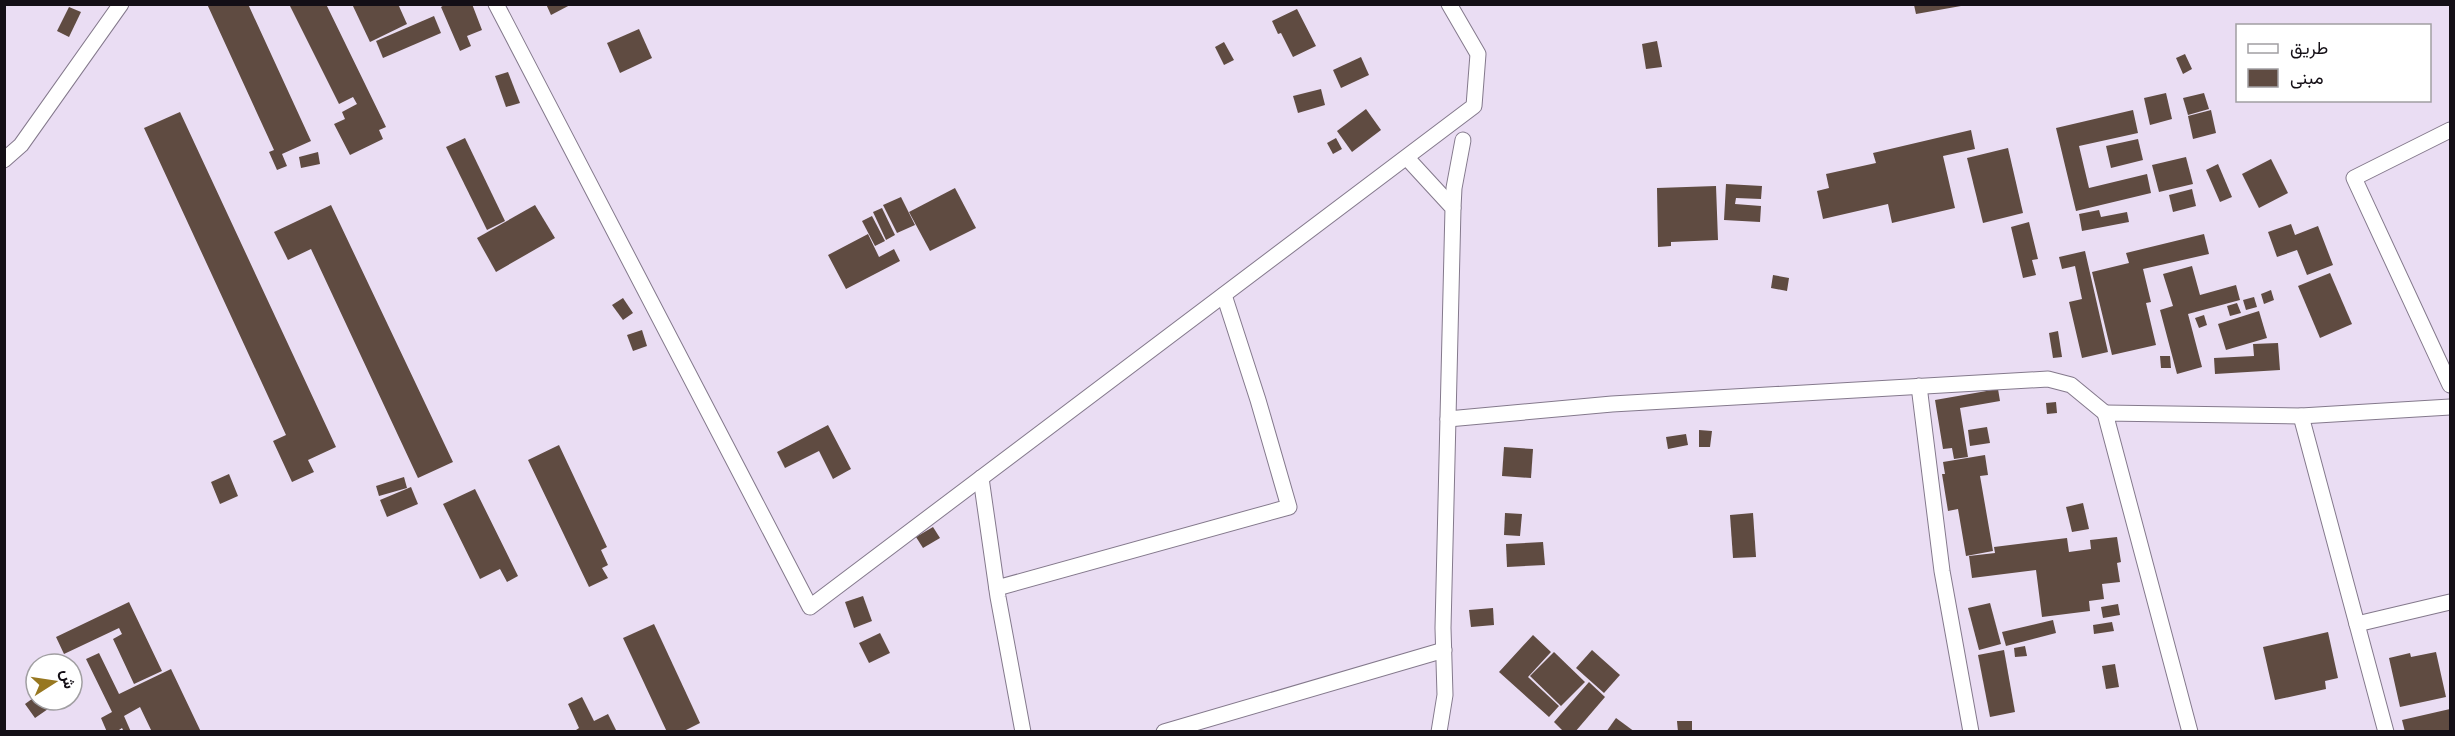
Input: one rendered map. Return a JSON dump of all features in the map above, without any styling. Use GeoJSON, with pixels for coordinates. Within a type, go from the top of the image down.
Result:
{"type":"FeatureCollection","features":[{"type":"Feature","properties":{"kind":"street"},"geometry":{"type":"LineString","coordinates":[[4,160],[21,145],[121,4]]}},
{"type":"Feature","properties":{"kind":"street"},"geometry":{"type":"LineString","coordinates":[[496,4],[810,607],[1474,106],[1478,54],[1449,4]]}},
{"type":"Feature","properties":{"kind":"street"},"geometry":{"type":"LineString","coordinates":[[2451,130],[2354,178],[2451,385]]}},
{"type":"Feature","properties":{"kind":"street"},"geometry":{"type":"LineString","coordinates":[[1439,732],[1445,695],[1443,650],[1454,188],[1463,140]]}},
{"type":"Feature","properties":{"kind":"street"},"geometry":{"type":"LineString","coordinates":[[1407,158],[1454,208]]}},
{"type":"Feature","properties":{"kind":"street"},"geometry":{"type":"LineString","coordinates":[[997,588],[1290,507],[1224,295]]}},
{"type":"Feature","properties":{"kind":"street"},"geometry":{"type":"LineString","coordinates":[[1448,419],[1612,404],[1919,386],[2048,379],[2071,385],[2105,412],[2190,732]]}},
{"type":"Feature","properties":{"kind":"street"},"geometry":{"type":"LineString","coordinates":[[1919,386],[1942,570],[1971,732]]}},
{"type":"Feature","properties":{"kind":"street"},"geometry":{"type":"LineString","coordinates":[[2105,412],[2301,416],[2451,407]]}},
{"type":"Feature","properties":{"kind":"street"},"geometry":{"type":"LineString","coordinates":[[2301,416],[2386,732]]}},
{"type":"Feature","properties":{"kind":"street"},"geometry":{"type":"LineString","coordinates":[[981,478],[997,588],[1023,732]]}},
{"type":"Feature","properties":{"kind":"street"},"geometry":{"type":"LineString","coordinates":[[2357,624],[2451,602]]}},
{"type":"Feature","properties":{"kind":"street"},"geometry":{"type":"LineString","coordinates":[[1164,732],[1218,724],[1443,650]]}},
{"type":"Feature","properties":{"kind":"building"},"geometry":{"type":"Polygon","coordinates":[[[207,4],[248,4],[311,141],[282,154],[287,166],[277,170],[269,152],[274,150],[207,4]]]}},
{"type":"Feature","properties":{"kind":"building"},"geometry":{"type":"Polygon","coordinates":[[[289,4],[326,4],[386,127],[379,130],[383,139],[350,155],[334,124],[345,119],[342,112],[357,104],[353,97],[339,104],[289,4]]]}},
{"type":"Feature","properties":{"kind":"building"},"geometry":{"type":"Polygon","coordinates":[[[352,4],[398,4],[407,24],[370,42],[352,4]]]}},
{"type":"Feature","properties":{"kind":"building"},"geometry":{"type":"Polygon","coordinates":[[[446,4],[472,4],[482,30],[467,36],[471,46],[460,51],[441,7],[446,4]]]}},
{"type":"Feature","properties":{"kind":"building"},"geometry":{"type":"Polygon","coordinates":[[[546,4],[572,4],[551,15],[546,4]]]}},
{"type":"Feature","properties":{"kind":"building"},"geometry":{"type":"Polygon","coordinates":[[[1914,5],[1961,5],[1961,6],[1916,14],[1914,5]]]}},
{"type":"Feature","properties":{"kind":"building"},"geometry":{"type":"Polygon","coordinates":[[[69,7],[81,12],[69,37],[57,31],[69,7]]]}},
{"type":"Feature","properties":{"kind":"building"},"geometry":{"type":"Polygon","coordinates":[[[1297,9],[1316,46],[1293,57],[1272,21],[1297,9]]]}},
{"type":"Feature","properties":{"kind":"building"},"geometry":{"type":"Polygon","coordinates":[[[434,16],[441,33],[383,58],[376,41],[434,16]]]}},
{"type":"Feature","properties":{"kind":"building"},"geometry":{"type":"Polygon","coordinates":[[[639,29],[652,58],[620,73],[607,43],[639,29]]]}},
{"type":"Feature","properties":{"kind":"building"},"geometry":{"type":"Polygon","coordinates":[[[1657,41],[1662,67],[1646,69],[1642,44],[1657,41]]]}},
{"type":"Feature","properties":{"kind":"building"},"geometry":{"type":"Polygon","coordinates":[[[1224,42],[1234,60],[1224,65],[1215,47],[1224,42]]]}},
{"type":"Feature","properties":{"kind":"building"},"geometry":{"type":"Polygon","coordinates":[[[2185,54],[2192,69],[2183,74],[2176,58],[2185,54]]]}},
{"type":"Feature","properties":{"kind":"building"},"geometry":{"type":"Polygon","coordinates":[[[1361,57],[1369,75],[1341,88],[1333,70],[1361,57]]]}},
{"type":"Feature","properties":{"kind":"building"},"geometry":{"type":"Polygon","coordinates":[[[508,72],[520,103],[506,107],[495,76],[508,72]]]}},
{"type":"Feature","properties":{"kind":"building"},"geometry":{"type":"Polygon","coordinates":[[[1321,89],[1325,105],[1298,113],[1293,96],[1321,89]]]}},
{"type":"Feature","properties":{"kind":"building"},"geometry":{"type":"Polygon","coordinates":[[[2166,93],[2172,119],[2150,125],[2144,98],[2166,93]]]}},
{"type":"Feature","properties":{"kind":"building"},"geometry":{"type":"Polygon","coordinates":[[[2204,93],[2209,109],[2188,115],[2183,98],[2204,93]]]}},
{"type":"Feature","properties":{"kind":"building"},"geometry":{"type":"Polygon","coordinates":[[[1366,109],[1381,130],[1352,152],[1337,131],[1366,109]]]}},
{"type":"Feature","properties":{"kind":"building"},"geometry":{"type":"Polygon","coordinates":[[[2133,110],[2138,133],[2079,146],[2089,188],[2147,174],[2151,193],[2076,211],[2056,128],[2133,110]]]}},
{"type":"Feature","properties":{"kind":"building"},"geometry":{"type":"Polygon","coordinates":[[[2211,110],[2216,133],[2193,139],[2188,116],[2211,110]]]}},
{"type":"Feature","properties":{"kind":"building"},"geometry":{"type":"Polygon","coordinates":[[[180,112],[336,447],[308,460],[314,472],[292,482],[273,441],[286,435],[144,128],[180,112]]]}},
{"type":"Feature","properties":{"kind":"building"},"geometry":{"type":"Polygon","coordinates":[[[1971,130],[1975,149],[1943,156],[1955,208],[1892,223],[1888,204],[1823,219],[1817,191],[1829,188],[1826,174],[1876,163],[1873,153],[1971,130]]]}},
{"type":"Feature","properties":{"kind":"building"},"geometry":{"type":"Polygon","coordinates":[[[465,138],[505,221],[487,230],[446,147],[465,138]]]}},
{"type":"Feature","properties":{"kind":"building"},"geometry":{"type":"Polygon","coordinates":[[[1336,138],[1342,149],[1333,154],[1327,143],[1336,138]]]}},
{"type":"Feature","properties":{"kind":"building"},"geometry":{"type":"Polygon","coordinates":[[[2138,139],[2143,160],[2111,168],[2106,146],[2138,139]]]}},
{"type":"Feature","properties":{"kind":"building"},"geometry":{"type":"Polygon","coordinates":[[[2008,148],[2023,213],[1983,223],[1967,158],[2008,148]]]}},
{"type":"Feature","properties":{"kind":"building"},"geometry":{"type":"Polygon","coordinates":[[[318,152],[320,164],[301,168],[299,157],[318,152]]]}},
{"type":"Feature","properties":{"kind":"building"},"geometry":{"type":"Polygon","coordinates":[[[2186,157],[2193,184],[2159,192],[2152,165],[2186,157]]]}},
{"type":"Feature","properties":{"kind":"building"},"geometry":{"type":"Polygon","coordinates":[[[2271,159],[2288,193],[2259,208],[2242,174],[2271,159]]]}},
{"type":"Feature","properties":{"kind":"building"},"geometry":{"type":"Polygon","coordinates":[[[2218,164],[2232,197],[2220,202],[2206,170],[2218,164]]]}},
{"type":"Feature","properties":{"kind":"building"},"geometry":{"type":"Polygon","coordinates":[[[1726,184],[1762,186],[1761,199],[1736,198],[1735,204],[1761,206],[1760,222],[1724,220],[1726,184]]]}},
{"type":"Feature","properties":{"kind":"building"},"geometry":{"type":"Polygon","coordinates":[[[1716,186],[1718,240],[1671,242],[1671,246],[1658,247],[1657,188],[1716,186]]]}},
{"type":"Feature","properties":{"kind":"building"},"geometry":{"type":"Polygon","coordinates":[[[955,188],[976,228],[930,251],[909,212],[955,188]]]}},
{"type":"Feature","properties":{"kind":"building"},"geometry":{"type":"Polygon","coordinates":[[[2192,189],[2196,206],[2173,212],[2169,195],[2192,189]]]}},
{"type":"Feature","properties":{"kind":"building"},"geometry":{"type":"Polygon","coordinates":[[[901,197],[915,225],[897,233],[883,205],[901,197]]]}},
{"type":"Feature","properties":{"kind":"building"},"geometry":{"type":"Polygon","coordinates":[[[331,205],[453,462],[418,478],[311,249],[288,260],[274,232],[331,205]]]}},
{"type":"Feature","properties":{"kind":"building"},"geometry":{"type":"Polygon","coordinates":[[[535,205],[555,238],[496,272],[477,238],[535,205]]]}},
{"type":"Feature","properties":{"kind":"building"},"geometry":{"type":"Polygon","coordinates":[[[882,208],[895,235],[886,240],[873,212],[882,208]]]}},
{"type":"Feature","properties":{"kind":"building"},"geometry":{"type":"Polygon","coordinates":[[[2099,210],[2101,217],[2127,212],[2129,222],[2082,231],[2079,214],[2099,210]]]}},
{"type":"Feature","properties":{"kind":"building"},"geometry":{"type":"Polygon","coordinates":[[[872,216],[885,241],[875,246],[862,221],[872,216]]]}},
{"type":"Feature","properties":{"kind":"building"},"geometry":{"type":"Polygon","coordinates":[[[2029,222],[2038,259],[2032,260],[2036,275],[2023,278],[2011,227],[2029,222]]]}},
{"type":"Feature","properties":{"kind":"building"},"geometry":{"type":"Polygon","coordinates":[[[2291,224],[2295,235],[2318,226],[2333,265],[2307,275],[2297,250],[2277,257],[2268,232],[2291,224]]]}},
{"type":"Feature","properties":{"kind":"building"},"geometry":{"type":"Polygon","coordinates":[[[868,234],[879,257],[894,249],[900,261],[846,289],[828,255],[868,234]]]}},
{"type":"Feature","properties":{"kind":"building"},"geometry":{"type":"Polygon","coordinates":[[[2204,234],[2209,254],[2143,269],[2151,302],[2146,303],[2156,345],[2112,355],[2092,272],[2129,263],[2126,253],[2204,234]]]}},
{"type":"Feature","properties":{"kind":"building"},"geometry":{"type":"Polygon","coordinates":[[[2085,251],[2108,352],[2082,358],[2069,302],[2082,299],[2075,266],[2062,269],[2059,257],[2085,251]]]}},
{"type":"Feature","properties":{"kind":"building"},"geometry":{"type":"Polygon","coordinates":[[[2192,266],[2200,295],[2236,285],[2240,300],[2188,314],[2202,367],[2177,374],[2160,310],[2173,306],[2163,274],[2192,266]]]}},
{"type":"Feature","properties":{"kind":"building"},"geometry":{"type":"Polygon","coordinates":[[[2330,273],[2352,324],[2320,338],[2298,286],[2330,273]]]}},
{"type":"Feature","properties":{"kind":"building"},"geometry":{"type":"Polygon","coordinates":[[[1773,275],[1789,278],[1787,291],[1771,288],[1773,275]]]}},
{"type":"Feature","properties":{"kind":"building"},"geometry":{"type":"Polygon","coordinates":[[[2271,290],[2274,300],[2264,304],[2261,294],[2271,290]]]}},
{"type":"Feature","properties":{"kind":"building"},"geometry":{"type":"Polygon","coordinates":[[[2254,297],[2257,307],[2246,310],[2243,300],[2254,297]]]}},
{"type":"Feature","properties":{"kind":"building"},"geometry":{"type":"Polygon","coordinates":[[[623,298],[633,313],[623,320],[612,305],[623,298]]]}},
{"type":"Feature","properties":{"kind":"building"},"geometry":{"type":"Polygon","coordinates":[[[2237,303],[2241,313],[2230,316],[2227,306],[2237,303]]]}},
{"type":"Feature","properties":{"kind":"building"},"geometry":{"type":"Polygon","coordinates":[[[2259,311],[2267,338],[2226,350],[2218,324],[2259,311]]]}},
{"type":"Feature","properties":{"kind":"building"},"geometry":{"type":"Polygon","coordinates":[[[2204,315],[2207,325],[2199,328],[2195,318],[2204,315]]]}},
{"type":"Feature","properties":{"kind":"building"},"geometry":{"type":"Polygon","coordinates":[[[642,330],[647,346],[633,351],[627,335],[642,330]]]}},
{"type":"Feature","properties":{"kind":"building"},"geometry":{"type":"Polygon","coordinates":[[[2058,331],[2062,357],[2053,358],[2049,333],[2058,331]]]}},
{"type":"Feature","properties":{"kind":"building"},"geometry":{"type":"Polygon","coordinates":[[[2278,343],[2280,370],[2215,374],[2214,358],[2254,356],[2253,344],[2278,343]]]}},
{"type":"Feature","properties":{"kind":"building"},"geometry":{"type":"Polygon","coordinates":[[[2160,356],[2170,356],[2171,368],[2161,368],[2160,356]]]}},
{"type":"Feature","properties":{"kind":"building"},"geometry":{"type":"Polygon","coordinates":[[[1998,389],[2000,401],[1960,408],[1968,457],[1954,459],[1952,448],[1943,449],[1935,400],[1998,389]]]}},
{"type":"Feature","properties":{"kind":"building"},"geometry":{"type":"Polygon","coordinates":[[[2056,402],[2057,413],[2047,414],[2046,403],[2056,402]]]}},
{"type":"Feature","properties":{"kind":"building"},"geometry":{"type":"Polygon","coordinates":[[[828,425],[851,469],[833,479],[819,451],[785,468],[777,452],[828,425]]]}},
{"type":"Feature","properties":{"kind":"building"},"geometry":{"type":"Polygon","coordinates":[[[1987,427],[1990,443],[1970,446],[1968,430],[1987,427]]]}},
{"type":"Feature","properties":{"kind":"building"},"geometry":{"type":"Polygon","coordinates":[[[1699,430],[1712,431],[1710,447],[1699,447],[1699,430]]]}},
{"type":"Feature","properties":{"kind":"building"},"geometry":{"type":"Polygon","coordinates":[[[1686,434],[1688,445],[1668,449],[1666,437],[1686,434]]]}},
{"type":"Feature","properties":{"kind":"building"},"geometry":{"type":"Polygon","coordinates":[[[559,445],[607,547],[601,550],[608,565],[602,568],[608,578],[589,587],[528,460],[559,445]]]}},
{"type":"Feature","properties":{"kind":"building"},"geometry":{"type":"Polygon","coordinates":[[[1504,447],[1533,449],[1531,478],[1502,476],[1504,447]]]}},
{"type":"Feature","properties":{"kind":"building"},"geometry":{"type":"Polygon","coordinates":[[[1985,455],[1988,475],[1980,476],[1993,551],[1966,556],[1958,509],[1948,511],[1942,474],[1945,474],[1943,462],[1985,455]]]}},
{"type":"Feature","properties":{"kind":"building"},"geometry":{"type":"Polygon","coordinates":[[[229,474],[238,496],[220,504],[211,482],[229,474]]]}},
{"type":"Feature","properties":{"kind":"building"},"geometry":{"type":"Polygon","coordinates":[[[404,477],[407,488],[379,496],[376,486],[404,477]]]}},
{"type":"Feature","properties":{"kind":"building"},"geometry":{"type":"Polygon","coordinates":[[[411,487],[418,504],[387,517],[380,500],[411,487]]]}},
{"type":"Feature","properties":{"kind":"building"},"geometry":{"type":"Polygon","coordinates":[[[475,489],[518,576],[507,582],[500,569],[480,579],[443,504],[475,489]]]}},
{"type":"Feature","properties":{"kind":"building"},"geometry":{"type":"Polygon","coordinates":[[[2083,503],[2089,529],[2072,532],[2066,507],[2083,503]]]}},
{"type":"Feature","properties":{"kind":"building"},"geometry":{"type":"Polygon","coordinates":[[[1505,513],[1522,514],[1520,536],[1504,535],[1505,513]]]}},
{"type":"Feature","properties":{"kind":"building"},"geometry":{"type":"Polygon","coordinates":[[[1753,513],[1756,557],[1733,558],[1730,515],[1753,513]]]}},
{"type":"Feature","properties":{"kind":"building"},"geometry":{"type":"Polygon","coordinates":[[[933,527],[940,538],[923,548],[916,537],[933,527]]]}},
{"type":"Feature","properties":{"kind":"building"},"geometry":{"type":"Polygon","coordinates":[[[2117,537],[2121,562],[2117,563],[2120,582],[2102,584],[2104,599],[2089,601],[2090,611],[2042,617],[2036,570],[1972,578],[1969,556],[1995,553],[1994,547],[2067,538],[2069,552],[2091,549],[2090,540],[2117,537]]]}},
{"type":"Feature","properties":{"kind":"building"},"geometry":{"type":"Polygon","coordinates":[[[1543,542],[1545,565],[1507,567],[1506,544],[1543,542]]]}},
{"type":"Feature","properties":{"kind":"building"},"geometry":{"type":"Polygon","coordinates":[[[863,596],[872,621],[854,628],[845,602],[863,596]]]}},
{"type":"Feature","properties":{"kind":"building"},"geometry":{"type":"Polygon","coordinates":[[[129,602],[162,671],[134,684],[113,639],[122,634],[119,628],[68,652],[63,652],[56,637],[129,602]]]}},
{"type":"Feature","properties":{"kind":"building"},"geometry":{"type":"Polygon","coordinates":[[[1990,603],[2001,644],[1979,650],[1968,608],[1990,603]]]}},
{"type":"Feature","properties":{"kind":"building"},"geometry":{"type":"Polygon","coordinates":[[[2118,604],[2120,615],[2103,618],[2101,607],[2118,604]]]}},
{"type":"Feature","properties":{"kind":"building"},"geometry":{"type":"Polygon","coordinates":[[[1493,608],[1494,625],[1471,627],[1469,610],[1493,608]]]}},
{"type":"Feature","properties":{"kind":"building"},"geometry":{"type":"Polygon","coordinates":[[[2053,620],[2056,633],[2006,646],[2002,632],[2053,620]]]}},
{"type":"Feature","properties":{"kind":"building"},"geometry":{"type":"Polygon","coordinates":[[[2112,622],[2114,631],[2094,634],[2093,625],[2112,622]]]}},
{"type":"Feature","properties":{"kind":"building"},"geometry":{"type":"Polygon","coordinates":[[[654,624],[700,723],[682,732],[667,732],[623,638],[654,624]]]}},
{"type":"Feature","properties":{"kind":"building"},"geometry":{"type":"Polygon","coordinates":[[[2328,632],[2338,678],[2325,681],[2326,689],[2275,700],[2263,647],[2328,632]]]}},
{"type":"Feature","properties":{"kind":"building"},"geometry":{"type":"Polygon","coordinates":[[[880,633],[890,653],[869,663],[859,643],[880,633]]]}},
{"type":"Feature","properties":{"kind":"building"},"geometry":{"type":"Polygon","coordinates":[[[1533,635],[1551,652],[1528,677],[1559,706],[1549,717],[1499,672],[1533,635]]]}},
{"type":"Feature","properties":{"kind":"building"},"geometry":{"type":"Polygon","coordinates":[[[2025,646],[2027,656],[2015,657],[2014,648],[2025,646]]]}},
{"type":"Feature","properties":{"kind":"building"},"geometry":{"type":"Polygon","coordinates":[[[1592,650],[1620,675],[1604,693],[1576,668],[1592,650]]]}},
{"type":"Feature","properties":{"kind":"building"},"geometry":{"type":"Polygon","coordinates":[[[2004,650],[2015,712],[1990,717],[1978,655],[2004,650]]]}},
{"type":"Feature","properties":{"kind":"building"},"geometry":{"type":"Polygon","coordinates":[[[1554,652],[1585,682],[1561,706],[1530,676],[1554,652]]]}},
{"type":"Feature","properties":{"kind":"building"},"geometry":{"type":"Polygon","coordinates":[[[2436,652],[2446,697],[2400,707],[2389,658],[2410,653],[2411,657],[2436,652]]]}},
{"type":"Feature","properties":{"kind":"building"},"geometry":{"type":"Polygon","coordinates":[[[99,653],[119,694],[171,669],[201,732],[152,732],[140,707],[124,716],[131,732],[124,732],[122,728],[116,732],[107,732],[101,718],[112,712],[86,659],[99,653]]]}},
{"type":"Feature","properties":{"kind":"building"},"geometry":{"type":"Polygon","coordinates":[[[2115,664],[2119,687],[2106,689],[2102,666],[2115,664]]]}},
{"type":"Feature","properties":{"kind":"building"},"geometry":{"type":"Polygon","coordinates":[[[1589,682],[1605,697],[1575,732],[1564,732],[1554,722],[1589,682]]]}},
{"type":"Feature","properties":{"kind":"building"},"geometry":{"type":"Polygon","coordinates":[[[582,697],[594,721],[608,714],[617,732],[573,732],[579,728],[568,704],[582,697]]]}},
{"type":"Feature","properties":{"kind":"building"},"geometry":{"type":"Polygon","coordinates":[[[2450,709],[2450,732],[2405,732],[2402,720],[2450,709]]]}},
{"type":"Feature","properties":{"kind":"building"},"geometry":{"type":"Polygon","coordinates":[[[31,712],[44,712],[35,718],[31,712]]]}},
{"type":"Feature","properties":{"kind":"building"},"geometry":{"type":"Polygon","coordinates":[[[1616,718],[1635,732],[1606,732],[1616,718]]]}},
{"type":"Feature","properties":{"kind":"building"},"geometry":{"type":"Polygon","coordinates":[[[1677,721],[1692,721],[1692,732],[1678,732],[1677,721]]]}}]}
